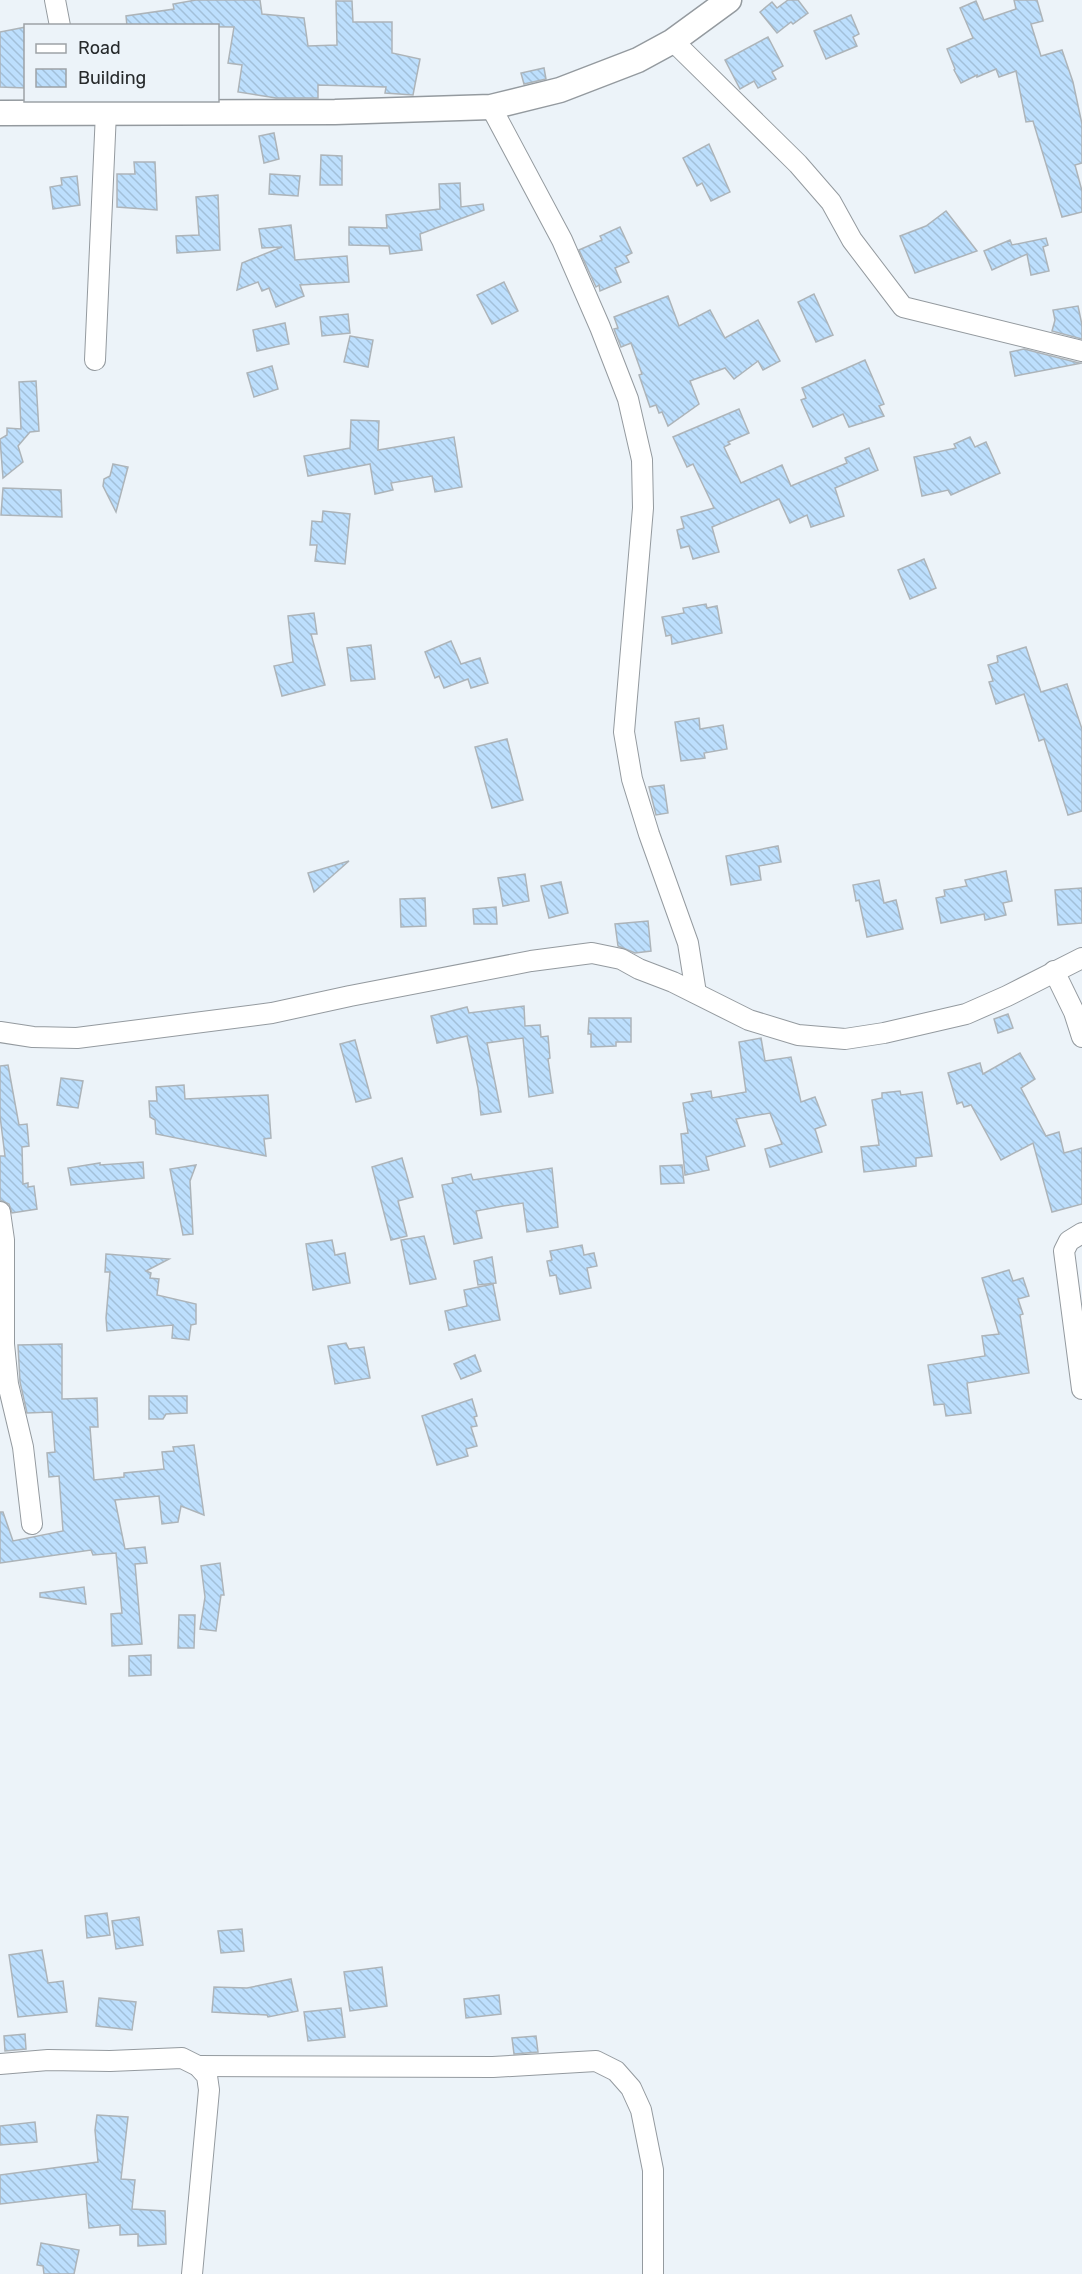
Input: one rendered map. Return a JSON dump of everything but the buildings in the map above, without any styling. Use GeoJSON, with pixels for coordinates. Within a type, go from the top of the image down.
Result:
{"type":"FeatureCollection","features":[{"type":"Feature","properties":{"kind":"street"},"geometry":{"type":"LineString","coordinates":[[55,0],[60,24]]}},
{"type":"Feature","properties":{"kind":"street"},"geometry":{"type":"LineString","coordinates":[[0,113],[77,106],[106,112],[335,112],[490,107],[560,90],[638,60],[673,41],[729,0]]}},
{"type":"Feature","properties":{"kind":"street"},"geometry":{"type":"LineString","coordinates":[[673,41],[798,164],[825,194],[852,240],[903,307],[1082,351]]}},
{"type":"Feature","properties":{"kind":"street"},"geometry":{"type":"LineString","coordinates":[[490,107],[562,240],[628,399],[642,460],[643,508],[624,732],[645,823],[688,943],[696,993]]}},
{"type":"Feature","properties":{"kind":"street"},"geometry":{"type":"LineString","coordinates":[[95,360],[106,112]]}},
{"type":"Feature","properties":{"kind":"street"},"geometry":{"type":"LineString","coordinates":[[0,1032],[33,1037],[77,1038],[272,1013],[521,963],[592,953],[621,959],[696,993],[711,1003],[748,1020],[798,1035],[845,1039],[884,1033],[966,1014],[1082,958]]}},
{"type":"Feature","properties":{"kind":"street"},"geometry":{"type":"LineString","coordinates":[[1054,972],[1074,1012],[1082,1037]]}},
{"type":"Feature","properties":{"kind":"street"},"geometry":{"type":"LineString","coordinates":[[0,1212],[4,1240],[4,1344],[8,1384],[23,1447],[32,1524]]}},
{"type":"Feature","properties":{"kind":"street"},"geometry":{"type":"LineString","coordinates":[[1082,1233],[1069,1240],[1064,1251],[1082,1389]]}},
{"type":"Feature","properties":{"kind":"street"},"geometry":{"type":"LineString","coordinates":[[0,2064],[48,2060],[110,2061],[182,2058],[198,2066],[207,2076],[209,2090],[192,2274]]}},
{"type":"Feature","properties":{"kind":"street"},"geometry":{"type":"LineString","coordinates":[[198,2066],[493,2067],[596,2061],[616,2071],[630,2088],[641,2110],[653,2170],[653,2274]]}}]}
